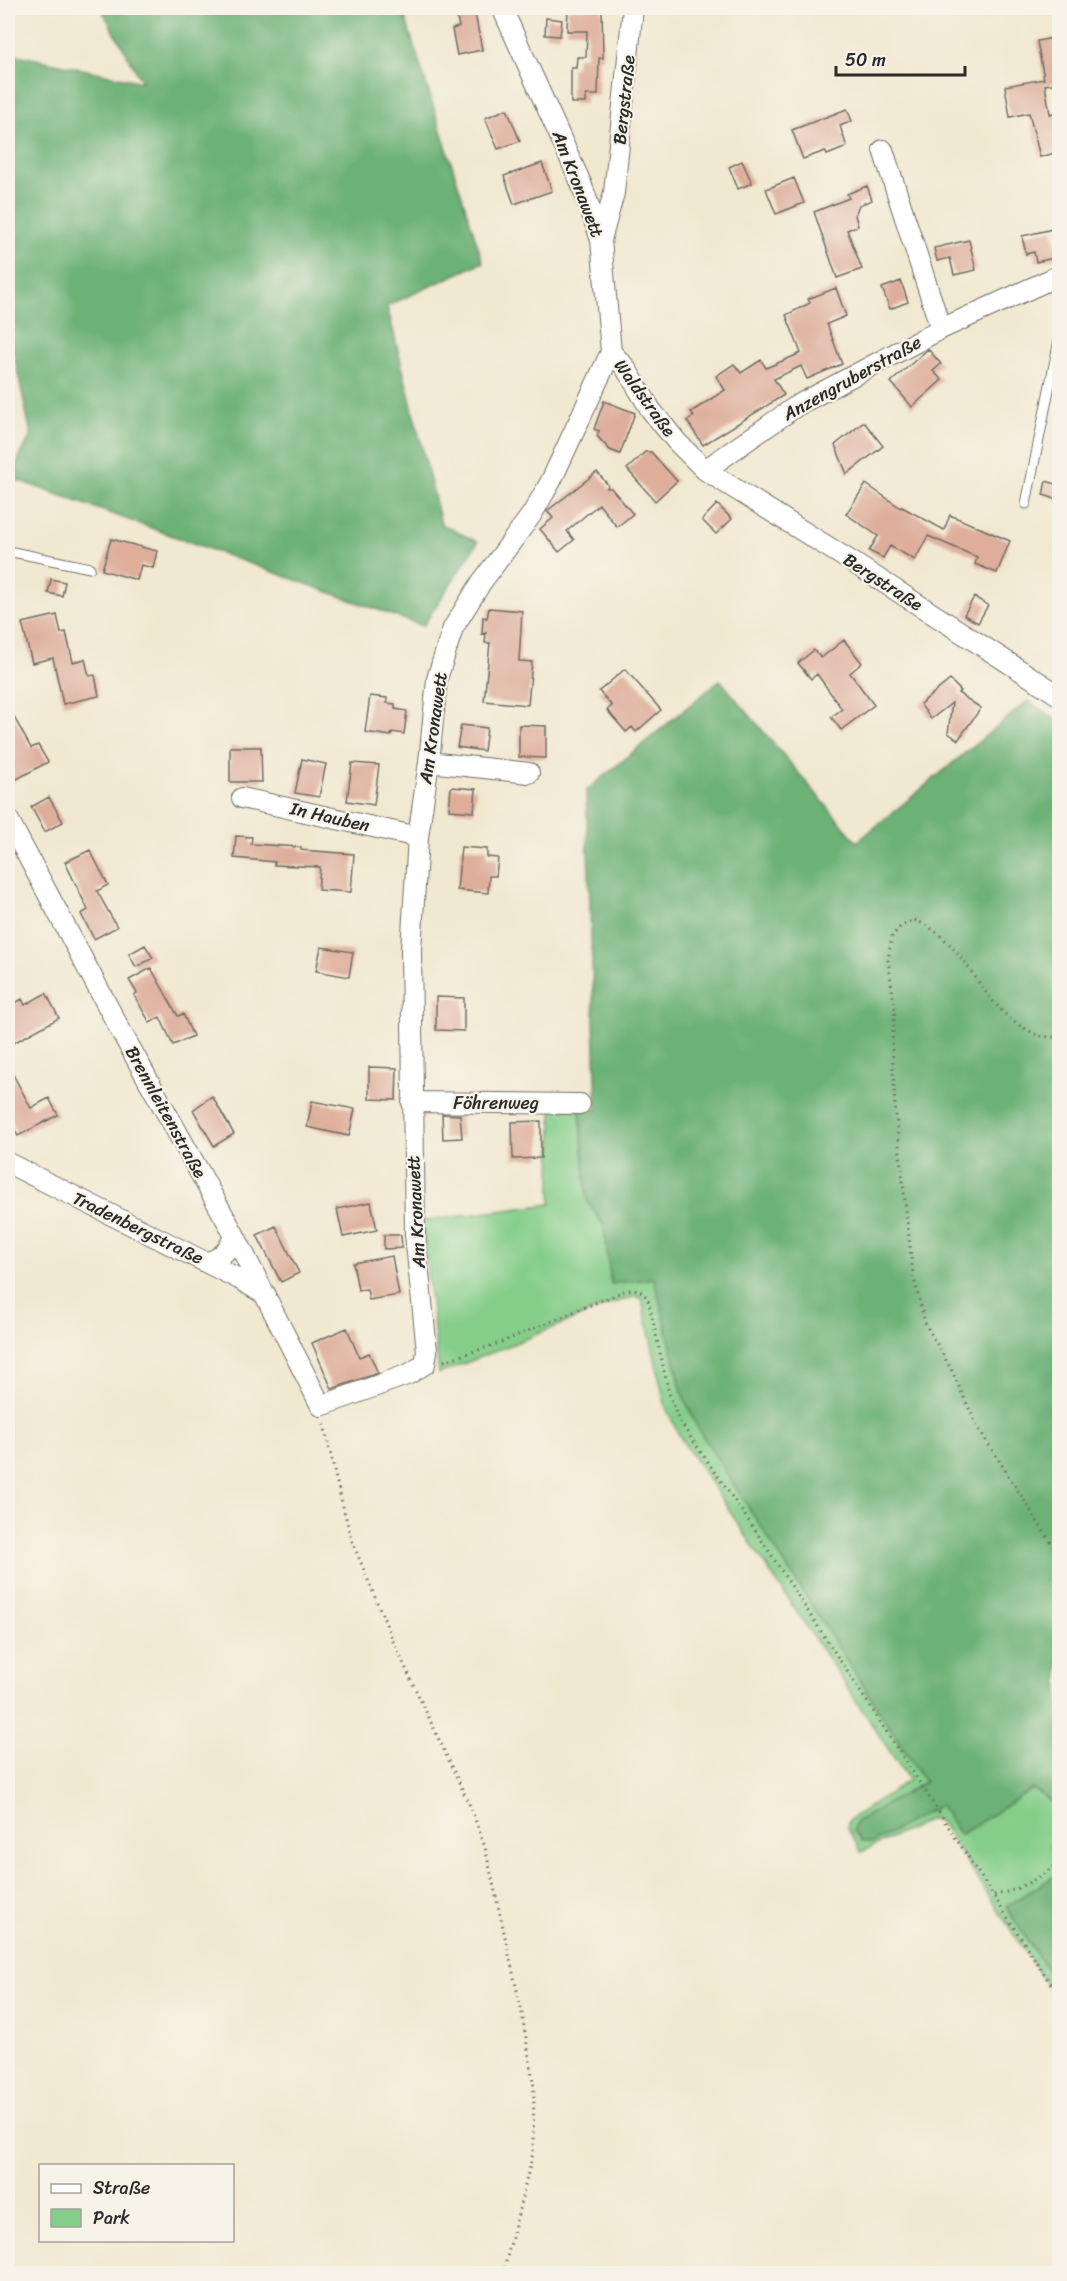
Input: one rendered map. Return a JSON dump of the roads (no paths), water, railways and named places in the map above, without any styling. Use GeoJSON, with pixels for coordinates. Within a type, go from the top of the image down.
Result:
{"type":"FeatureCollection","features":[{"type":"Feature","properties":{"kind":"street","name":"Am Kronawett"},"geometry":{"type":"LineString","coordinates":[[321,1406],[409,1374],[425,1364],[427,1351],[415,1234],[411,950],[418,837],[438,679],[453,628],[481,584],[532,514],[551,481],[611,352],[602,240],[581,183],[502,8]]}},
{"type":"Feature","properties":{"kind":"street","name":"Bergstraße"},"geometry":{"type":"LineString","coordinates":[[602,240],[614,193],[633,8]]}},
{"type":"Feature","properties":{"kind":"street","name":"Anzengruberstraße"},"geometry":{"type":"LineString","coordinates":[[883,150],[941,330]]}},
{"type":"Feature","properties":{"kind":"street","name":"Anzengruberstraße"},"geometry":{"type":"LineString","coordinates":[[705,470],[798,405],[941,330],[1059,275]]}},
{"type":"Feature","properties":{"kind":"street","name":"Waldstraße"},"geometry":{"type":"LineString","coordinates":[[611,352],[625,367],[651,410],[670,434],[705,470]]}},
{"type":"Feature","properties":{"kind":"street","name":"Bergstraße"},"geometry":{"type":"LineString","coordinates":[[705,470],[1059,696]]}},
{"type":"Feature","properties":{"kind":"street"},"geometry":{"type":"LineString","coordinates":[[429,762],[529,773]]}},
{"type":"Feature","properties":{"kind":"street","name":"In Hauben"},"geometry":{"type":"LineString","coordinates":[[242,798],[418,837]]}},
{"type":"Feature","properties":{"kind":"street","name":"Brennleitenstraße"},"geometry":{"type":"LineString","coordinates":[[8,819],[138,1063],[234,1234],[321,1406]]}},
{"type":"Feature","properties":{"kind":"street","name":"Föhrenweg"},"geometry":{"type":"LineString","coordinates":[[412,1102],[580,1104]]}},
{"type":"Feature","properties":{"kind":"street","name":"Tradenbergstraße"},"geometry":{"type":"LineString","coordinates":[[8,1163],[207,1262],[266,1295]]}},
{"type":"Feature","properties":{"kind":"street"},"geometry":{"type":"LineString","coordinates":[[207,1262],[224,1254],[231,1245],[234,1234]]}},
{"type":"Feature","properties":{"kind":"lane"},"geometry":{"type":"LineString","coordinates":[[1026,504],[1059,335]]}},
{"type":"Feature","properties":{"kind":"lane"},"geometry":{"type":"LineString","coordinates":[[8,551],[90,568]]}}]}
